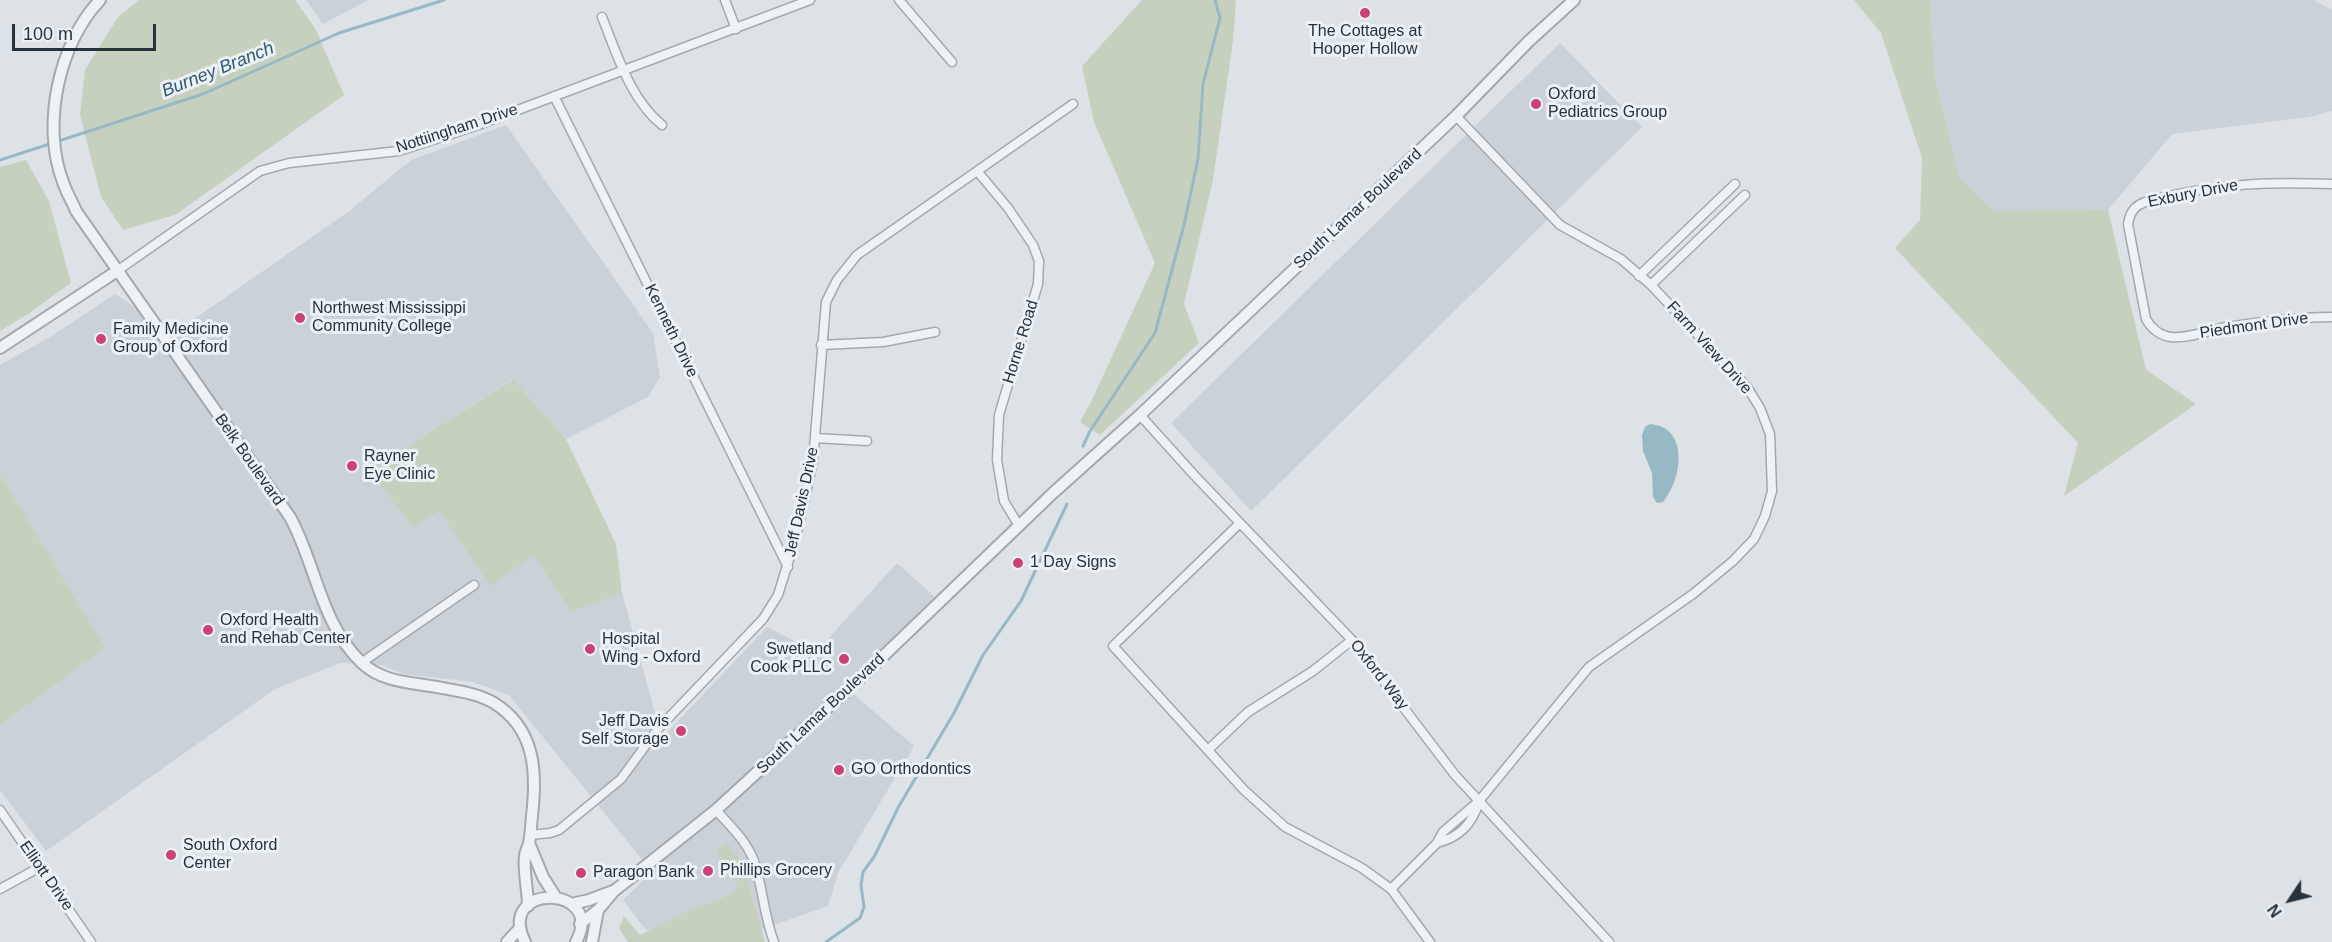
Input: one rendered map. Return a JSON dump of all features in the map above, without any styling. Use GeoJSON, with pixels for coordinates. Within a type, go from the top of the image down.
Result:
{"type":"FeatureCollection","features":[{"type":"Feature","properties":{"kind":"street","name":"Belk Boulevard"},"geometry":{"type":"LineString","coordinates":[[100,0],[88,12],[63,63],[54,120],[62,181],[76,211],[290,517],[300,535],[328,614],[361,663],[391,681],[424,684],[469,693],[494,703],[510,716],[522,732],[535,768],[529,839],[524,855],[528,906]]}},
{"type":"Feature","properties":{"kind":"street"},"geometry":{"type":"LineString","coordinates":[[725,0],[736,29]]}},
{"type":"Feature","properties":{"kind":"street","name":"Nottiingham Drive"},"geometry":{"type":"LineString","coordinates":[[117,271],[260,171],[289,163],[399,151],[478,125],[810,0]]}},
{"type":"Feature","properties":{"kind":"street"},"geometry":{"type":"LineString","coordinates":[[899,0],[952,62]]}},
{"type":"Feature","properties":{"kind":"street","name":"South Lamar Boulevard"},"geometry":{"type":"LineString","coordinates":[[580,924],[598,910],[614,891],[717,810],[873,666],[1456,116],[1529,41],[1574,0]]}},
{"type":"Feature","properties":{"kind":"street"},"geometry":{"type":"LineString","coordinates":[[602,17],[624,70],[649,114],[662,125]]}},
{"type":"Feature","properties":{"kind":"street","name":"Kenneth Drive"},"geometry":{"type":"LineString","coordinates":[[554,96],[788,567]]}},
{"type":"Feature","properties":{"kind":"street","name":"Jeff Davis Drive"},"geometry":{"type":"LineString","coordinates":[[529,839],[560,830],[621,779],[657,730],[763,619],[778,595],[788,567],[813,460],[826,302],[837,280],[857,255],[1072,104]]}},
{"type":"Feature","properties":{"kind":"street","name":"Farm View Drive"},"geometry":{"type":"LineString","coordinates":[[1391,889],[1437,843],[1443,832],[1479,801],[1589,667],[1694,594],[1733,561],[1754,538],[1765,516],[1772,491],[1770,435],[1760,408],[1747,387],[1651,285],[1621,259],[1560,225],[1456,116]]}},
{"type":"Feature","properties":{"kind":"street","name":"Horne Road"},"geometry":{"type":"LineString","coordinates":[[978,172],[1008,208],[1033,245],[1039,261],[1038,284],[999,415],[997,460],[1004,501],[1019,526]]}},
{"type":"Feature","properties":{"kind":"street","name":"Exbury Drive"},"geometry":{"type":"LineString","coordinates":[[2176,338],[2161,334],[2151,327],[2146,319],[2128,224],[2135,208],[2141,204],[2184,192],[2222,186],[2272,182],[2332,184]]}},
{"type":"Feature","properties":{"kind":"street"},"geometry":{"type":"LineString","coordinates":[[1639,276],[1735,184]]}},
{"type":"Feature","properties":{"kind":"street"},"geometry":{"type":"LineString","coordinates":[[1651,285],[1744,195]]}},
{"type":"Feature","properties":{"kind":"street"},"geometry":{"type":"LineString","coordinates":[[0,348],[117,271]]}},
{"type":"Feature","properties":{"kind":"street","name":"Piedmont Drive"},"geometry":{"type":"LineString","coordinates":[[2176,338],[2279,320],[2332,317]]}},
{"type":"Feature","properties":{"kind":"street"},"geometry":{"type":"LineString","coordinates":[[822,345],[883,342],[935,332]]}},
{"type":"Feature","properties":{"kind":"street","name":"Oxford Way"},"geometry":{"type":"LineString","coordinates":[[1140,415],[1352,639],[1455,775],[1609,942]]}},
{"type":"Feature","properties":{"kind":"street"},"geometry":{"type":"LineString","coordinates":[[815,438],[867,441]]}},
{"type":"Feature","properties":{"kind":"street"},"geometry":{"type":"LineString","coordinates":[[1240,523],[1113,646],[1244,790],[1285,827],[1362,868],[1391,889],[1430,942]]}},
{"type":"Feature","properties":{"kind":"street"},"geometry":{"type":"LineString","coordinates":[[361,663],[474,585]]}},
{"type":"Feature","properties":{"kind":"street"},"geometry":{"type":"LineString","coordinates":[[1208,750],[1248,712],[1313,671],[1352,639]]}},
{"type":"Feature","properties":{"kind":"street","name":"Elliott Drive"},"geometry":{"type":"LineString","coordinates":[[0,810],[91,942]]}},
{"type":"Feature","properties":{"kind":"street"},"geometry":{"type":"LineString","coordinates":[[717,810],[745,843],[754,863],[766,922],[774,942]]}},
{"type":"Feature","properties":{"kind":"street","name":"Belk Boulevard"},"geometry":{"type":"LineString","coordinates":[[529,839],[543,877],[555,896]]}},
{"type":"Feature","properties":{"kind":"street"},"geometry":{"type":"LineString","coordinates":[[0,889],[40,867]]}},
{"type":"Feature","properties":{"kind":"street","name":"South Lamar Boulevard"},"geometry":{"type":"LineString","coordinates":[[571,904],[614,891]]}},
{"type":"Feature","properties":{"kind":"street"},"geometry":{"type":"LineString","coordinates":[[525,942],[520,928],[523,912],[528,906],[545,897],[555,896],[571,904],[579,916],[580,924],[576,942]]}},
{"type":"Feature","properties":{"kind":"street"},"geometry":{"type":"LineString","coordinates":[[592,942],[598,910]]}},
{"type":"Feature","properties":{"kind":"street"},"geometry":{"type":"LineString","coordinates":[[507,942],[520,928]]}},
{"type":"Feature","properties":{"kind":"shaded area"},"geometry":{"type":"Polygon","coordinates":[[[306,0],[368,0],[323,24],[306,0]]]}},
{"type":"Feature","properties":{"kind":"shaded area"},"geometry":{"type":"Polygon","coordinates":[[[1930,0],[2313,0],[2332,10],[2332,111],[2309,117],[2172,134],[2108,210],[1993,211],[1959,177],[1935,79],[1930,0]]]}},
{"type":"Feature","properties":{"kind":"shaded area"},"geometry":{"type":"Polygon","coordinates":[[[1560,43],[1642,127],[1251,511],[1171,423],[1560,43]]]}},
{"type":"Feature","properties":{"kind":"shaded area"},"geometry":{"type":"Polygon","coordinates":[[[506,125],[653,333],[660,377],[648,397],[566,439],[512,380],[434,429],[372,473],[439,511],[491,585],[534,554],[571,612],[622,593],[662,738],[767,627],[816,652],[897,563],[935,597],[843,685],[914,746],[839,871],[828,906],[751,933],[646,930],[623,900],[652,872],[509,695],[473,682],[403,674],[382,665],[340,663],[275,689],[46,851],[0,790],[0,725],[104,648],[0,474],[0,365],[50,337],[115,294],[174,333],[348,212],[411,160],[506,125]]]}},
{"type":"Feature","properties":{"kind":"green space"},"geometry":{"type":"Polygon","coordinates":[[[139,0],[295,0],[315,28],[344,95],[175,215],[123,230],[101,197],[80,115],[85,70],[118,17],[139,0]]]}},
{"type":"Feature","properties":{"kind":"green space"},"geometry":{"type":"Polygon","coordinates":[[[1142,0],[1236,0],[1233,41],[1213,180],[1184,304],[1199,343],[1100,435],[1080,422],[1155,263],[1094,122],[1082,66],[1142,0]]]}},
{"type":"Feature","properties":{"kind":"green space"},"geometry":{"type":"Polygon","coordinates":[[[1854,0],[1930,0],[1935,79],[1959,177],[1993,211],[2108,210],[2146,370],[2196,404],[2064,496],[2078,443],[1895,248],[1920,220],[1922,158],[1881,33],[1854,0]]]}},
{"type":"Feature","properties":{"kind":"green space"},"geometry":{"type":"Polygon","coordinates":[[[26,160],[49,201],[71,283],[0,331],[0,167],[26,160]]]}},
{"type":"Feature","properties":{"kind":"green space"},"geometry":{"type":"Polygon","coordinates":[[[513,380],[566,439],[616,544],[622,593],[571,612],[534,555],[491,586],[439,511],[413,527],[372,473],[434,429],[513,380]]]}},
{"type":"Feature","properties":{"kind":"green space"},"geometry":{"type":"Polygon","coordinates":[[[0,474],[105,648],[0,725],[0,474]]]}},
{"type":"Feature","properties":{"kind":"green space"},"geometry":{"type":"Polygon","coordinates":[[[726,842],[743,865],[765,942],[628,942],[619,928],[624,916],[640,935],[687,911],[719,900],[739,888],[717,850],[726,842]]]}},
{"type":"Feature","properties":{"kind":"water"},"geometry":{"type":"Polygon","coordinates":[[[1650,424],[1663,427],[1672,434],[1679,456],[1675,481],[1670,492],[1663,502],[1657,503],[1653,497],[1652,473],[1643,451],[1642,435],[1645,427],[1650,424]]]}},
{"type":"Feature","properties":{"kind":"waterway","name":"Burney Branch"},"geometry":{"type":"LineString","coordinates":[[0,160],[203,94],[339,33],[444,0]]}},
{"type":"Feature","properties":{"kind":"waterway"},"geometry":{"type":"LineString","coordinates":[[1083,446],[1090,431],[1155,333],[1184,225],[1198,159],[1203,84],[1220,18],[1215,0]]}},
{"type":"Feature","properties":{"kind":"waterway"},"geometry":{"type":"LineString","coordinates":[[826,942],[860,918],[864,907],[861,885],[863,872],[874,857],[899,806],[954,713],[983,655],[1021,601],[1067,504]]}},
{"type":"Feature","properties":{"kind":"place","name":"The Cottages at Hooper Hollow"},"geometry":{"type":"Point","coordinates":[1365,13]}},
{"type":"Feature","properties":{"kind":"place","name":"Oxford Pediatrics Group"},"geometry":{"type":"Point","coordinates":[1536,104]}},
{"type":"Feature","properties":{"kind":"place","name":"Northwest Mississippi Community College"},"geometry":{"type":"Point","coordinates":[300,318]}},
{"type":"Feature","properties":{"kind":"place","name":"Family Medicine Group of Oxford"},"geometry":{"type":"Point","coordinates":[101,339]}},
{"type":"Feature","properties":{"kind":"place","name":"Rayner Eye Clinic"},"geometry":{"type":"Point","coordinates":[352,466]}},
{"type":"Feature","properties":{"kind":"place","name":"1 Day Signs"},"geometry":{"type":"Point","coordinates":[1018,563]}},
{"type":"Feature","properties":{"kind":"place","name":"Oxford Health and Rehab Center"},"geometry":{"type":"Point","coordinates":[208,630]}},
{"type":"Feature","properties":{"kind":"place","name":"Hospital Wing - Oxford"},"geometry":{"type":"Point","coordinates":[590,649]}},
{"type":"Feature","properties":{"kind":"place","name":"Swetland Cook PLLC"},"geometry":{"type":"Point","coordinates":[844,659]}},
{"type":"Feature","properties":{"kind":"place","name":"Jeff Davis Self Storage"},"geometry":{"type":"Point","coordinates":[681,731]}},
{"type":"Feature","properties":{"kind":"place","name":"GO Orthodontics"},"geometry":{"type":"Point","coordinates":[839,770]}},
{"type":"Feature","properties":{"kind":"place","name":"South Oxford Center"},"geometry":{"type":"Point","coordinates":[171,855]}},
{"type":"Feature","properties":{"kind":"place","name":"Phillips Grocery"},"geometry":{"type":"Point","coordinates":[708,871]}},
{"type":"Feature","properties":{"kind":"place","name":"Paragon Bank"},"geometry":{"type":"Point","coordinates":[581,873]}}]}
